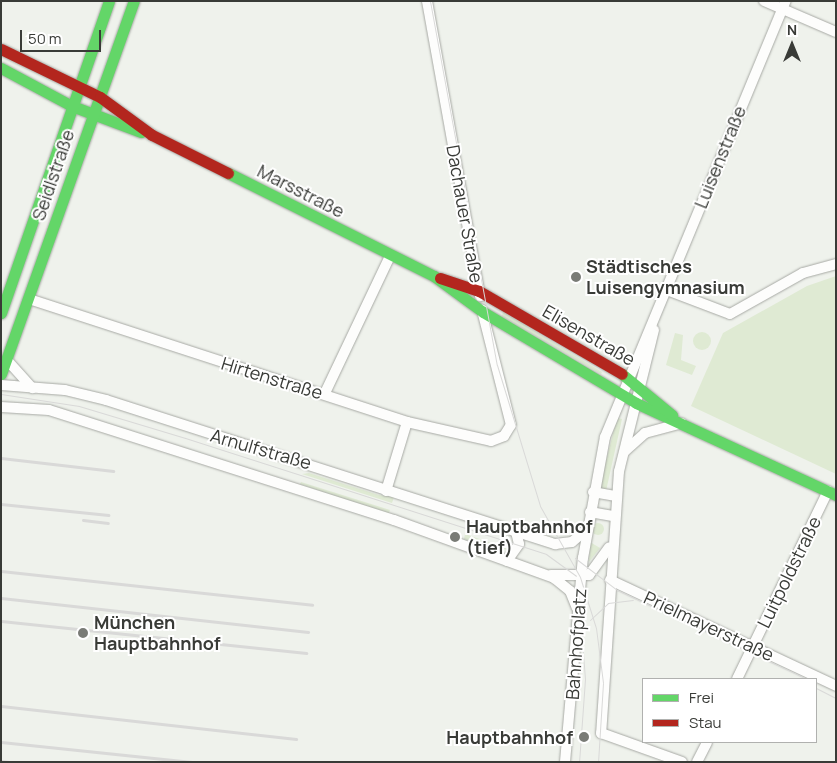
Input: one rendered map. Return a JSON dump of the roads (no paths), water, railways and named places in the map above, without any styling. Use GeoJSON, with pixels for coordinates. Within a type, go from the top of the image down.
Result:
{"type":"FeatureCollection","features":[{"type":"Feature","properties":{"kind":"main road","name":"Seidlstraße"},"geometry":{"type":"LineString","coordinates":[[1,312],[110,1]]}},
{"type":"Feature","properties":{"kind":"main road","name":"Seidlstraße"},"geometry":{"type":"LineString","coordinates":[[1,374],[29,299],[92,114],[100,98],[134,1]]}},
{"type":"Feature","properties":{"kind":"main road","name":"Marsstraße"},"geometry":{"type":"LineString","coordinates":[[1,49],[100,98],[152,135]]}},
{"type":"Feature","properties":{"kind":"main road","name":"Marsstraße"},"geometry":{"type":"LineString","coordinates":[[1,68],[72,106],[152,135],[390,256],[434,276],[479,291]]}},
{"type":"Feature","properties":{"kind":"main road","name":"Marsstraße"},"geometry":{"type":"LineString","coordinates":[[434,276],[483,312]]}},
{"type":"Feature","properties":{"kind":"main road","name":"Elisenstraße"},"geometry":{"type":"LineString","coordinates":[[479,291],[642,386],[679,420]]}},
{"type":"Feature","properties":{"kind":"main road","name":"Elisenstraße"},"geometry":{"type":"LineString","coordinates":[[483,312],[636,403],[679,420],[832,493]]}},
{"type":"Feature","properties":{"kind":"street","name":"Dachauer Straße"},"geometry":{"type":"LineString","coordinates":[[427,1],[483,312],[511,425]]}},
{"type":"Feature","properties":{"kind":"street"},"geometry":{"type":"LineString","coordinates":[[764,1],[784,5],[836,32]]}},
{"type":"Feature","properties":{"kind":"street","name":"Luisenstraße"},"geometry":{"type":"LineString","coordinates":[[587,526],[593,492],[626,377],[658,314],[784,5]]}},
{"type":"Feature","properties":{"kind":"street"},"geometry":{"type":"LineString","coordinates":[[325,393],[390,256]]}},
{"type":"Feature","properties":{"kind":"street"},"geometry":{"type":"LineString","coordinates":[[667,290],[730,314],[803,273],[836,264]]}},
{"type":"Feature","properties":{"kind":"street","name":"Hirtenstraße"},"geometry":{"type":"LineString","coordinates":[[29,299],[325,393],[407,422],[491,441],[504,436],[511,425]]}},
{"type":"Feature","properties":{"kind":"street","name":"Luisenstraße"},"geometry":{"type":"LineString","coordinates":[[610,546],[615,496],[622,456],[642,386],[658,314]]}},
{"type":"Feature","properties":{"kind":"street"},"geometry":{"type":"LineString","coordinates":[[7,360],[32,388]]}},
{"type":"Feature","properties":{"kind":"street","name":"Arnulfstraße"},"geometry":{"type":"LineString","coordinates":[[1,385],[106,400],[268,454],[310,463],[386,491],[516,532],[564,544],[579,538],[587,526]]}},
{"type":"Feature","properties":{"kind":"street","name":"Arnulfstraße"},"geometry":{"type":"LineString","coordinates":[[1,407],[49,410],[394,520],[546,575],[567,588],[578,610]]}},
{"type":"Feature","properties":{"kind":"street"},"geometry":{"type":"LineString","coordinates":[[622,456],[632,441],[679,420]]}},
{"type":"Feature","properties":{"kind":"street"},"geometry":{"type":"LineString","coordinates":[[386,491],[407,422]]}},
{"type":"Feature","properties":{"kind":"street"},"geometry":{"type":"LineString","coordinates":[[593,492],[615,496]]}},
{"type":"Feature","properties":{"kind":"street","name":"Luitpoldstraße"},"geometry":{"type":"LineString","coordinates":[[738,678],[832,493]]}},
{"type":"Feature","properties":{"kind":"street"},"geometry":{"type":"LineString","coordinates":[[590,512],[613,516]]}},
{"type":"Feature","properties":{"kind":"street","name":"Bahnhofplatz"},"geometry":{"type":"LineString","coordinates":[[566,762],[578,610],[587,526]]}},
{"type":"Feature","properties":{"kind":"street"},"geometry":{"type":"LineString","coordinates":[[507,561],[519,544],[516,532]]}},
{"type":"Feature","properties":{"kind":"street"},"geometry":{"type":"LineString","coordinates":[[581,577],[596,569],[610,546]]}},
{"type":"Feature","properties":{"kind":"street","name":"Bahnhofplatz"},"geometry":{"type":"LineString","coordinates":[[610,546],[610,580],[600,732],[682,762]]}},
{"type":"Feature","properties":{"kind":"street","name":"Arnulfstraße"},"geometry":{"type":"LineString","coordinates":[[546,575],[581,577]]}},
{"type":"Feature","properties":{"kind":"street","name":"Prielmayerstraße"},"geometry":{"type":"LineString","coordinates":[[610,580],[836,686]]}},
{"type":"Feature","properties":{"kind":"street"},"geometry":{"type":"LineString","coordinates":[[698,762],[707,743]]}},
{"type":"Feature","properties":{"kind":"tram line"},"geometry":{"type":"LineString","coordinates":[[430,1],[497,365],[540,506],[580,577],[596,628],[603,683],[598,762]]}},
{"type":"Feature","properties":{"kind":"tram line"},"geometry":{"type":"LineString","coordinates":[[1,394],[79,406],[185,438],[546,554],[576,576]]}},
{"type":"Feature","properties":{"kind":"tram line"},"geometry":{"type":"LineString","coordinates":[[575,558],[617,590],[805,678]]}},
{"type":"Feature","properties":{"kind":"tram line"},"geometry":{"type":"LineString","coordinates":[[578,590],[585,679],[579,762]]}},
{"type":"Feature","properties":{"kind":"tram line"},"geometry":{"type":"LineString","coordinates":[[590,620],[608,603],[633,600]]}},
{"type":"Feature","properties":{"kind":"tram line"},"geometry":{"type":"LineString","coordinates":[[817,688],[836,698]]}},
{"type":"Feature","properties":{"kind":"railway"},"geometry":{"type":"LineString","coordinates":[[1,458],[113,471]]}},
{"type":"Feature","properties":{"kind":"railway"},"geometry":{"type":"LineString","coordinates":[[1,504],[108,515]]}},
{"type":"Feature","properties":{"kind":"railway"},"geometry":{"type":"LineString","coordinates":[[83,520],[108,523]]}},
{"type":"Feature","properties":{"kind":"railway"},"geometry":{"type":"LineString","coordinates":[[1,571],[312,605]]}},
{"type":"Feature","properties":{"kind":"railway"},"geometry":{"type":"LineString","coordinates":[[1,598],[308,632]]}},
{"type":"Feature","properties":{"kind":"railway"},"geometry":{"type":"LineString","coordinates":[[1,621],[306,653]]}},
{"type":"Feature","properties":{"kind":"railway"},"geometry":{"type":"LineString","coordinates":[[1,706],[296,739]]}},
{"type":"Feature","properties":{"kind":"railway"},"geometry":{"type":"LineString","coordinates":[[1,742],[192,762]]}},
{"type":"Feature","properties":{"kind":"railway"},"geometry":{"type":"LineString","coordinates":[[1,761],[9,762]]}},
{"type":"Feature","properties":{"kind":"place","name":"Städtisches Luisengymnasium"},"geometry":{"type":"Point","coordinates":[576,277]}},
{"type":"Feature","properties":{"kind":"place","name":"Hauptbahnhof (tief)"},"geometry":{"type":"Point","coordinates":[455,537]}},
{"type":"Feature","properties":{"kind":"place","name":"München Hauptbahnhof"},"geometry":{"type":"Point","coordinates":[83,633]}},
{"type":"Feature","properties":{"kind":"place","name":"Hauptbahnhof"},"geometry":{"type":"Point","coordinates":[584,737]}}]}
